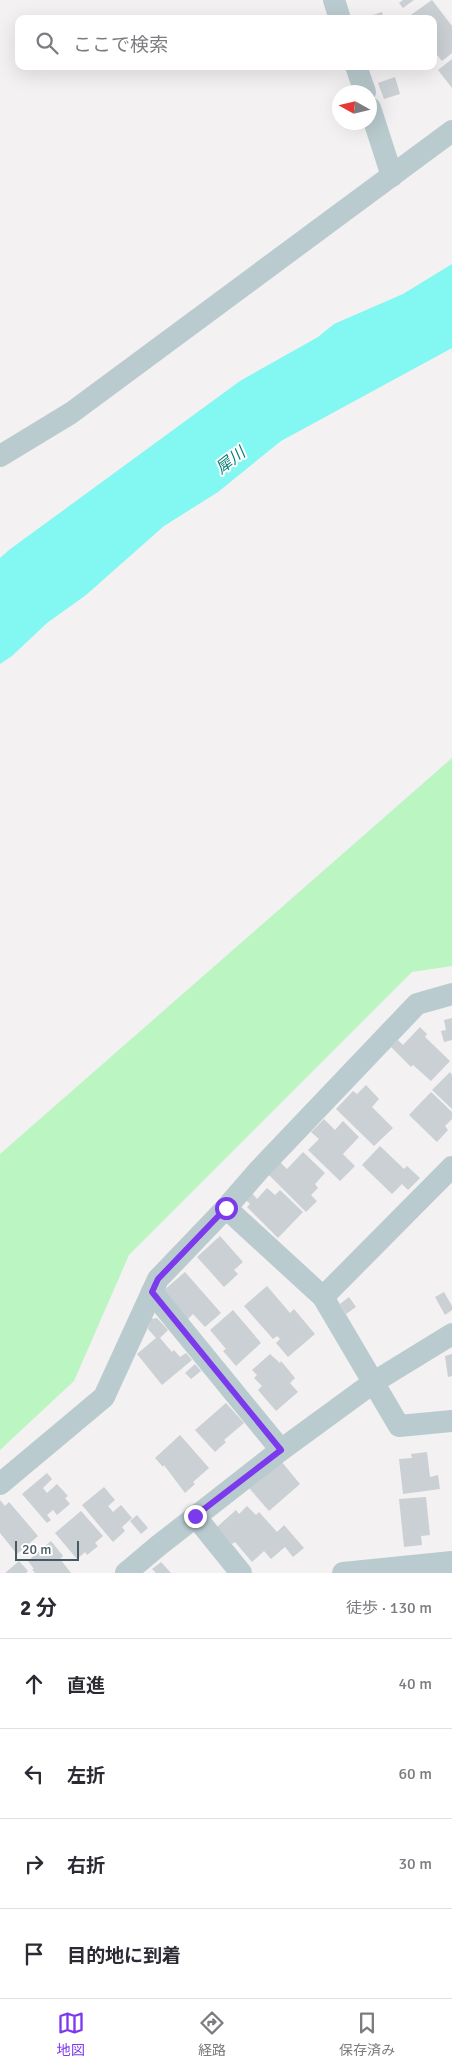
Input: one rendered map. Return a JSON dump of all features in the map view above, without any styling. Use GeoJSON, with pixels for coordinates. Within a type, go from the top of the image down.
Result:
{"type":"FeatureCollection","features":[{"type":"Feature","properties":{"kind":"street"},"geometry":{"type":"LineString","coordinates":[[334,0],[339,15]]}},
{"type":"Feature","properties":{"kind":"street"},"geometry":{"type":"LineString","coordinates":[[357,70],[362,85]]}},
{"type":"Feature","properties":{"kind":"street"},"geometry":{"type":"LineString","coordinates":[[377,130],[392,176]]}},
{"type":"Feature","properties":{"kind":"street"},"geometry":{"type":"LineString","coordinates":[[0,456],[72,413],[452,130]]}},
{"type":"Feature","properties":{"kind":"street"},"geometry":{"type":"LineString","coordinates":[[0,1484],[104,1397],[158,1279],[417,1004],[452,994]]}},
{"type":"Feature","properties":{"kind":"street"},"geometry":{"type":"LineString","coordinates":[[323,1297],[452,1167]]}},
{"type":"Feature","properties":{"kind":"street"},"geometry":{"type":"LineString","coordinates":[[226,1208],[323,1297],[399,1426],[452,1421]]}},
{"type":"Feature","properties":{"kind":"street"},"geometry":{"type":"LineString","coordinates":[[152,1292],[281,1450]]}},
{"type":"Feature","properties":{"kind":"street"},"geometry":{"type":"LineString","coordinates":[[126,1573],[195,1516],[281,1450],[374,1382],[452,1334]]}},
{"type":"Feature","properties":{"kind":"street"},"geometry":{"type":"LineString","coordinates":[[195,1516],[242,1573]]}},
{"type":"Feature","properties":{"kind":"street"},"geometry":{"type":"LineString","coordinates":[[343,1573],[452,1562]]}},
{"type":"Feature","properties":{"kind":"green space"},"geometry":{"type":"Polygon","coordinates":[[[452,758],[452,966],[412,972],[129,1255],[74,1381],[0,1450],[0,1154],[452,758]]]}},
{"type":"Feature","properties":{"kind":"water","name":"犀川"},"geometry":{"type":"Polygon","coordinates":[[[452,264],[452,348],[281,441],[218,492],[164,526],[86,595],[47,623],[12,656],[0,664],[0,558],[9,550],[240,381],[318,337],[334,324],[403,294],[452,264]]]}},
{"type":"Feature","properties":{"kind":"building"},"geometry":{"type":"Polygon","coordinates":[[[403,0],[414,0],[403,8],[399,3],[403,0]]]}},
{"type":"Feature","properties":{"kind":"building"},"geometry":{"type":"Polygon","coordinates":[[[432,0],[452,26],[452,53],[442,61],[437,55],[437,15],[411,15],[432,0]]]}},
{"type":"Feature","properties":{"kind":"building"},"geometry":{"type":"Polygon","coordinates":[[[452,59],[452,88],[438,70],[452,59]]]}},
{"type":"Feature","properties":{"kind":"building"},"geometry":{"type":"Polygon","coordinates":[[[395,77],[400,94],[384,99],[378,83],[395,77]]]}},
{"type":"Feature","properties":{"kind":"building"},"geometry":{"type":"Polygon","coordinates":[[[452,1018],[452,1040],[444,1042],[441,1031],[446,1030],[444,1020],[452,1018]]]}},
{"type":"Feature","properties":{"kind":"building"},"geometry":{"type":"Polygon","coordinates":[[[420,1027],[427,1034],[425,1037],[450,1061],[431,1081],[413,1065],[411,1067],[391,1047],[398,1040],[403,1045],[420,1027]]]}},
{"type":"Feature","properties":{"kind":"building"},"geometry":{"type":"Polygon","coordinates":[[[450,1072],[452,1075],[452,1109],[432,1090],[450,1072]]]}},
{"type":"Feature","properties":{"kind":"building"},"geometry":{"type":"Polygon","coordinates":[[[366,1085],[379,1099],[372,1107],[393,1128],[374,1146],[336,1109],[353,1091],[357,1094],[366,1085]]]}},
{"type":"Feature","properties":{"kind":"building"},"geometry":{"type":"Polygon","coordinates":[[[431,1092],[452,1112],[452,1119],[445,1126],[448,1130],[437,1142],[409,1115],[431,1092]]]}},
{"type":"Feature","properties":{"kind":"building"},"geometry":{"type":"Polygon","coordinates":[[[324,1119],[335,1130],[343,1121],[359,1137],[343,1154],[355,1166],[340,1181],[308,1150],[319,1139],[311,1132],[324,1119]]]}},
{"type":"Feature","properties":{"kind":"building"},"geometry":{"type":"Polygon","coordinates":[[[380,1146],[404,1169],[407,1166],[420,1178],[408,1190],[402,1184],[392,1194],[362,1165],[380,1146]]]}},
{"type":"Feature","properties":{"kind":"building"},"geometry":{"type":"Polygon","coordinates":[[[303,1152],[325,1173],[315,1184],[318,1188],[311,1195],[317,1201],[306,1212],[268,1174],[280,1162],[287,1169],[303,1152]]]}},
{"type":"Feature","properties":{"kind":"building"},"geometry":{"type":"Polygon","coordinates":[[[267,1188],[275,1195],[280,1190],[303,1212],[278,1238],[247,1207],[250,1204],[246,1200],[252,1193],[257,1199],[267,1188]]]}},
{"type":"Feature","properties":{"kind":"building"},"geometry":{"type":"Polygon","coordinates":[[[220,1236],[243,1262],[234,1270],[238,1274],[224,1287],[197,1257],[220,1236]]]}},
{"type":"Feature","properties":{"kind":"building"},"geometry":{"type":"Polygon","coordinates":[[[185,1272],[221,1313],[205,1327],[193,1314],[188,1319],[163,1291],[185,1272]]]}},
{"type":"Feature","properties":{"kind":"building"},"geometry":{"type":"Polygon","coordinates":[[[267,1286],[290,1313],[294,1309],[315,1334],[288,1357],[276,1343],[280,1339],[277,1336],[273,1339],[244,1306],[267,1286]]]}},
{"type":"Feature","properties":{"kind":"building"},"geometry":{"type":"Polygon","coordinates":[[[444,1292],[452,1306],[452,1310],[445,1315],[435,1297],[444,1292]]]}},
{"type":"Feature","properties":{"kind":"building"},"geometry":{"type":"Polygon","coordinates":[[[349,1297],[356,1307],[346,1314],[340,1304],[349,1297]]]}},
{"type":"Feature","properties":{"kind":"building"},"geometry":{"type":"Polygon","coordinates":[[[233,1310],[261,1343],[236,1366],[223,1351],[226,1349],[210,1330],[233,1310]]]}},
{"type":"Feature","properties":{"kind":"building"},"geometry":{"type":"Polygon","coordinates":[[[157,1318],[168,1330],[160,1338],[172,1352],[174,1350],[180,1357],[186,1353],[192,1360],[162,1385],[137,1354],[156,1338],[148,1329],[151,1319],[157,1318]]]}},
{"type":"Feature","properties":{"kind":"building"},"geometry":{"type":"Polygon","coordinates":[[[270,1354],[280,1363],[281,1361],[295,1378],[290,1383],[298,1392],[276,1411],[258,1390],[262,1386],[254,1378],[257,1375],[252,1370],[270,1354]]]}},
{"type":"Feature","properties":{"kind":"building"},"geometry":{"type":"Polygon","coordinates":[[[452,1354],[452,1376],[448,1377],[445,1356],[452,1354]]]}},
{"type":"Feature","properties":{"kind":"building"},"geometry":{"type":"Polygon","coordinates":[[[195,1364],[201,1371],[191,1379],[185,1373],[195,1364]]]}},
{"type":"Feature","properties":{"kind":"building"},"geometry":{"type":"Polygon","coordinates":[[[226,1403],[244,1423],[224,1440],[226,1442],[215,1452],[195,1430],[226,1403]]]}},
{"type":"Feature","properties":{"kind":"building"},"geometry":{"type":"Polygon","coordinates":[[[180,1435],[209,1468],[193,1482],[195,1484],[185,1493],[164,1465],[163,1467],[155,1458],[180,1435]]]}},
{"type":"Feature","properties":{"kind":"building"},"geometry":{"type":"Polygon","coordinates":[[[427,1452],[430,1477],[438,1475],[440,1489],[403,1494],[399,1459],[412,1458],[411,1454],[427,1452]]]}},
{"type":"Feature","properties":{"kind":"building"},"geometry":{"type":"Polygon","coordinates":[[[281,1461],[300,1484],[269,1511],[249,1488],[281,1461]]]}},
{"type":"Feature","properties":{"kind":"building"},"geometry":{"type":"Polygon","coordinates":[[[47,1473],[52,1479],[43,1488],[47,1493],[57,1484],[68,1496],[65,1498],[70,1504],[57,1515],[53,1510],[47,1515],[51,1520],[47,1523],[22,1494],[47,1473]]]}},
{"type":"Feature","properties":{"kind":"building"},"geometry":{"type":"Polygon","coordinates":[[[104,1487],[115,1500],[108,1506],[113,1512],[121,1505],[132,1518],[122,1527],[125,1531],[113,1542],[82,1505],[104,1487]]]}},
{"type":"Feature","properties":{"kind":"building"},"geometry":{"type":"Polygon","coordinates":[[[426,1497],[430,1535],[421,1536],[422,1545],[404,1547],[399,1499],[426,1497]]]}},
{"type":"Feature","properties":{"kind":"building"},"geometry":{"type":"Polygon","coordinates":[[[0,1500],[5,1506],[9,1502],[38,1536],[17,1554],[0,1533],[0,1500]]]}},
{"type":"Feature","properties":{"kind":"building"},"geometry":{"type":"Polygon","coordinates":[[[247,1506],[256,1515],[259,1512],[277,1532],[284,1525],[304,1548],[293,1557],[285,1547],[271,1559],[264,1551],[252,1562],[235,1542],[232,1544],[217,1527],[236,1510],[239,1514],[247,1506]]]}},
{"type":"Feature","properties":{"kind":"building"},"geometry":{"type":"Polygon","coordinates":[[[81,1511],[103,1536],[95,1543],[98,1546],[87,1555],[85,1552],[77,1559],[55,1533],[81,1511]]]}},
{"type":"Feature","properties":{"kind":"building"},"geometry":{"type":"Polygon","coordinates":[[[137,1515],[148,1528],[141,1534],[130,1521],[137,1515]]]}},
{"type":"Feature","properties":{"kind":"building"},"geometry":{"type":"Polygon","coordinates":[[[51,1541],[63,1556],[60,1559],[71,1573],[35,1573],[32,1569],[34,1569],[28,1561],[51,1541]]]}},
{"type":"Feature","properties":{"kind":"building"},"geometry":{"type":"Polygon","coordinates":[[[19,1561],[28,1571],[26,1573],[5,1573],[19,1561]]]}},
{"type":"Feature","properties":{"kind":"building"},"geometry":{"type":"Polygon","coordinates":[[[161,1562],[171,1573],[156,1573],[152,1569],[161,1562]]]}},
{"type":"Feature","properties":{"kind":"route"},"geometry":{"type":"LineString","coordinates":[[195,1516],[281,1450],[152,1292],[158,1279],[226,1208]]}}]}
